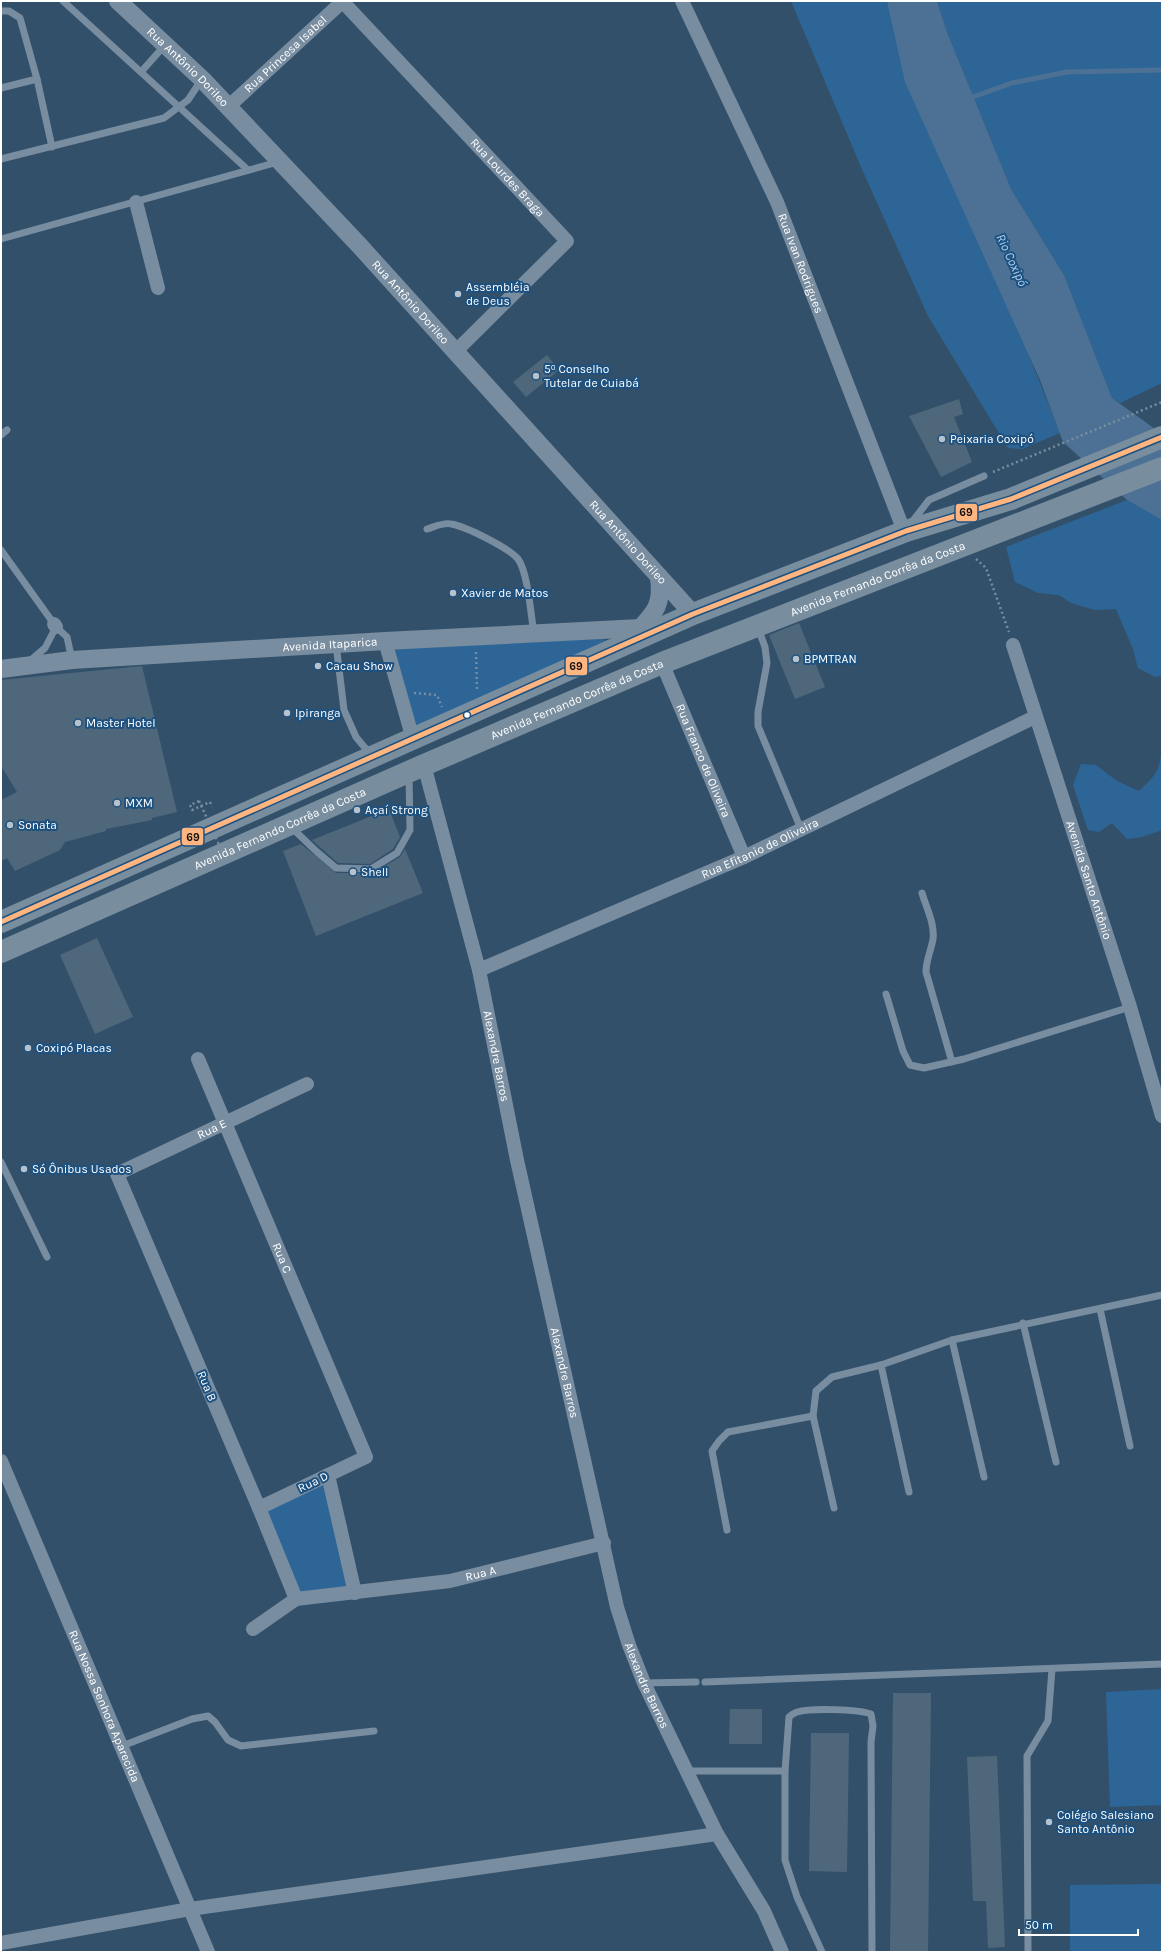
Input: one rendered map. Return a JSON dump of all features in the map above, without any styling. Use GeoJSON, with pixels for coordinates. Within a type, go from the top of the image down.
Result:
{"type":"FeatureCollection","features":[{"type":"Feature","properties":{"kind":"highway"},"geometry":{"type":"LineString","coordinates":[[1,922],[373,757],[642,634],[905,531],[1011,499],[1162,437]]}},
{"type":"Feature","properties":{"kind":"highway","name":"Avenida Fernando Corrêa da Costa"},"geometry":{"type":"LineString","coordinates":[[1,952],[662,663],[1162,468]]}},
{"type":"Feature","properties":{"kind":"street","name":"Rua Antônio Dorileo"},"geometry":{"type":"LineString","coordinates":[[118,1],[202,79],[358,244],[693,614]]}},
{"type":"Feature","properties":{"kind":"street","name":"Rua Princesa Isabel"},"geometry":{"type":"LineString","coordinates":[[228,107],[342,1]]}},
{"type":"Feature","properties":{"kind":"street","name":"Rua Lourdes Braga"},"geometry":{"type":"LineString","coordinates":[[342,1],[567,241],[456,351]]}},
{"type":"Feature","properties":{"kind":"street","name":"Rua Ivan Rodrigues"},"geometry":{"type":"LineString","coordinates":[[682,1],[777,202],[905,531]]}},
{"type":"Feature","properties":{"kind":"street"},"geometry":{"type":"LineString","coordinates":[[136,202],[158,288]]}},
{"type":"Feature","properties":{"kind":"street"},"geometry":{"type":"LineString","coordinates":[[642,634],[659,603],[661,593],[659,577]]}},
{"type":"Feature","properties":{"kind":"street","name":"Avenida Itaparica"},"geometry":{"type":"LineString","coordinates":[[10,668],[72,660],[385,641],[534,634],[642,634]]}},
{"type":"Feature","properties":{"kind":"street"},"geometry":{"type":"LineString","coordinates":[[385,641],[413,739]]}},
{"type":"Feature","properties":{"kind":"street","name":"Avenida Santo Antônio"},"geometry":{"type":"LineString","coordinates":[[1013,645],[1035,717],[1130,1007],[1162,1116]]}},
{"type":"Feature","properties":{"kind":"street","name":"Rua Franco de Oliveira"},"geometry":{"type":"LineString","coordinates":[[662,663],[744,857]]}},
{"type":"Feature","properties":{"kind":"street","name":"Rua Efitanio de Oliveira"},"geometry":{"type":"LineString","coordinates":[[479,970],[744,857],[1035,717]]}},
{"type":"Feature","properties":{"kind":"street","name":"Alexandre Barros"},"geometry":{"type":"LineString","coordinates":[[417,769],[479,970],[517,1160],[604,1543],[617,1607],[629,1646],[644,1683],[717,1834],[764,1911],[782,1952]]}},
{"type":"Feature","properties":{"kind":"street","name":"Rua C"},"geometry":{"type":"LineString","coordinates":[[198,1059],[366,1457]]}},
{"type":"Feature","properties":{"kind":"street","name":"Rua E"},"geometry":{"type":"LineString","coordinates":[[117,1174],[307,1084]]}},
{"type":"Feature","properties":{"kind":"street","name":"Rua B"},"geometry":{"type":"LineString","coordinates":[[117,1174],[296,1598]]}},
{"type":"Feature","properties":{"kind":"street","name":"Rua D"},"geometry":{"type":"LineString","coordinates":[[259,1508],[366,1457]]}},
{"type":"Feature","properties":{"kind":"street","name":"Rua Nossa Senhora Aparecida"},"geometry":{"type":"LineString","coordinates":[[1,1461],[208,1952]]}},
{"type":"Feature","properties":{"kind":"street"},"geometry":{"type":"LineString","coordinates":[[328,1475],[355,1593]]}},
{"type":"Feature","properties":{"kind":"street","name":"Rua A"},"geometry":{"type":"LineString","coordinates":[[296,1598],[355,1593],[450,1581],[604,1543]]}},
{"type":"Feature","properties":{"kind":"street"},"geometry":{"type":"LineString","coordinates":[[253,1629],[296,1598]]}},
{"type":"Feature","properties":{"kind":"street"},"geometry":{"type":"LineString","coordinates":[[1,1943],[190,1909],[717,1834]]}},
{"type":"Feature","properties":{"kind":"lane"},"geometry":{"type":"LineString","coordinates":[[63,1],[248,170]]}},
{"type":"Feature","properties":{"kind":"lane"},"geometry":{"type":"LineString","coordinates":[[1,11],[10,11],[20,18],[37,79],[52,147]]}},
{"type":"Feature","properties":{"kind":"lane"},"geometry":{"type":"LineString","coordinates":[[141,72],[165,44]]}},
{"type":"Feature","properties":{"kind":"lane"},"geometry":{"type":"LineString","coordinates":[[1,88],[37,79]]}},
{"type":"Feature","properties":{"kind":"lane"},"geometry":{"type":"LineString","coordinates":[[1,159],[164,118],[188,100],[202,79]]}},
{"type":"Feature","properties":{"kind":"lane"},"geometry":{"type":"LineString","coordinates":[[1,239],[280,162]]}},
{"type":"Feature","properties":{"kind":"lane"},"geometry":{"type":"LineString","coordinates":[[1,435],[7,430]]}},
{"type":"Feature","properties":{"kind":"lane"},"geometry":{"type":"LineString","coordinates":[[905,531],[929,500],[984,476]]}},
{"type":"Feature","properties":{"kind":"lane"},"geometry":{"type":"LineString","coordinates":[[427,529],[450,523],[463,527],[489,540],[518,560],[524,574],[534,634]]}},
{"type":"Feature","properties":{"kind":"lane"},"geometry":{"type":"LineString","coordinates":[[1,550],[55,626],[66,637],[72,660]]}},
{"type":"Feature","properties":{"kind":"lane"},"geometry":{"type":"LineString","coordinates":[[10,668],[34,658],[45,648],[55,626]]}},
{"type":"Feature","properties":{"kind":"lane"},"geometry":{"type":"LineString","coordinates":[[757,626],[766,647],[767,663],[758,712],[758,726],[801,829]]}},
{"type":"Feature","properties":{"kind":"lane"},"geometry":{"type":"LineString","coordinates":[[336,644],[344,710],[356,737],[373,757]]}},
{"type":"Feature","properties":{"kind":"lane"},"geometry":{"type":"LineString","coordinates":[[290,826],[336,868],[371,869],[396,853],[410,830],[417,769]]}},
{"type":"Feature","properties":{"kind":"lane"},"geometry":{"type":"LineString","coordinates":[[922,893],[932,924],[933,937],[926,963],[926,972],[952,1062]]}},
{"type":"Feature","properties":{"kind":"lane"},"geometry":{"type":"LineString","coordinates":[[886,994],[903,1051],[910,1064],[924,1068],[952,1062],[1130,1007]]}},
{"type":"Feature","properties":{"kind":"lane"},"geometry":{"type":"LineString","coordinates":[[1,1162],[47,1257]]}},
{"type":"Feature","properties":{"kind":"lane"},"geometry":{"type":"LineString","coordinates":[[834,1508],[813,1416],[816,1391],[832,1377],[881,1365],[952,1340],[1023,1323],[1100,1309],[1162,1295]]}},
{"type":"Feature","properties":{"kind":"lane"},"geometry":{"type":"LineString","coordinates":[[1100,1309],[1130,1446]]}},
{"type":"Feature","properties":{"kind":"lane"},"geometry":{"type":"LineString","coordinates":[[1023,1323],[1056,1462]]}},
{"type":"Feature","properties":{"kind":"lane"},"geometry":{"type":"LineString","coordinates":[[952,1340],[984,1477]]}},
{"type":"Feature","properties":{"kind":"lane"},"geometry":{"type":"LineString","coordinates":[[881,1365],[908,1492]]}},
{"type":"Feature","properties":{"kind":"lane"},"geometry":{"type":"LineString","coordinates":[[727,1530],[712,1452],[719,1440],[728,1432],[813,1416]]}},
{"type":"Feature","properties":{"kind":"lane"},"geometry":{"type":"LineString","coordinates":[[705,1682],[1162,1664]]}},
{"type":"Feature","properties":{"kind":"lane"},"geometry":{"type":"LineString","coordinates":[[1028,1952],[1027,1756],[1048,1721],[1052,1668]]}},
{"type":"Feature","properties":{"kind":"lane"},"geometry":{"type":"LineString","coordinates":[[644,1683],[696,1682]]}},
{"type":"Feature","properties":{"kind":"lane"},"geometry":{"type":"LineString","coordinates":[[822,1952],[797,1897],[785,1860],[785,1771],[789,1717],[796,1712],[813,1710],[862,1711],[871,1714],[873,1726],[872,1952]]}},
{"type":"Feature","properties":{"kind":"lane"},"geometry":{"type":"LineString","coordinates":[[122,1746],[192,1719],[208,1716],[215,1722],[228,1740],[241,1746],[374,1731]]}},
{"type":"Feature","properties":{"kind":"lane"},"geometry":{"type":"LineString","coordinates":[[687,1771],[785,1771]]}},
{"type":"Feature","properties":{"kind":"path"},"geometry":{"type":"LineString","coordinates":[[984,476],[1162,402]]}},
{"type":"Feature","properties":{"kind":"path"},"geometry":{"type":"LineString","coordinates":[[967,544],[969,551],[986,568],[1013,645]]}},
{"type":"Feature","properties":{"kind":"path"},"geometry":{"type":"LineString","coordinates":[[475,637],[477,689]]}},
{"type":"Feature","properties":{"kind":"path"},"geometry":{"type":"LineString","coordinates":[[400,691],[436,695],[442,707]]}},
{"type":"Feature","properties":{"kind":"path"},"geometry":{"type":"LineString","coordinates":[[210,802],[192,810],[190,805],[199,801],[226,860]]}},
{"type":"Feature","properties":{"kind":"shaded area"},"geometry":{"type":"Polygon","coordinates":[[[791,1],[887,1],[1060,433],[1022,449],[1008,448],[928,316],[861,167],[791,1]]]}},
{"type":"Feature","properties":{"kind":"shaded area"},"geometry":{"type":"Polygon","coordinates":[[[937,1],[1162,1],[1162,383],[1120,403],[1112,398],[1064,275],[1011,189],[947,32],[937,1]]]}},
{"type":"Feature","properties":{"kind":"shaded area"},"geometry":{"type":"Polygon","coordinates":[[[1127,500],[1162,520],[1162,675],[1155,677],[1138,668],[1133,649],[1116,609],[1095,610],[1071,603],[1059,595],[1038,593],[1015,582],[1006,547],[1127,500]]]}},
{"type":"Feature","properties":{"kind":"shaded area"},"geometry":{"type":"Polygon","coordinates":[[[604,639],[605,641],[425,725],[416,725],[393,648],[397,645],[604,639]]]}},
{"type":"Feature","properties":{"kind":"shaded area"},"geometry":{"type":"Polygon","coordinates":[[[1162,750],[1162,830],[1142,837],[1127,839],[1112,823],[1099,832],[1088,830],[1073,785],[1081,764],[1096,765],[1117,781],[1139,791],[1158,769],[1162,750]]]}},
{"type":"Feature","properties":{"kind":"shaded area"},"geometry":{"type":"Polygon","coordinates":[[[326,1481],[351,1588],[298,1595],[267,1510],[326,1481]]]}},
{"type":"Feature","properties":{"kind":"shaded area"},"geometry":{"type":"Polygon","coordinates":[[[1162,1689],[1162,1805],[1110,1807],[1106,1692],[1162,1689]]]}},
{"type":"Feature","properties":{"kind":"shaded area"},"geometry":{"type":"Polygon","coordinates":[[[1162,1884],[1162,1952],[1070,1952],[1070,1885],[1162,1884]]]}},
{"type":"Feature","properties":{"kind":"water","name":"Rio Coxipó"},"geometry":{"type":"Polygon","coordinates":[[[887,1],[937,1],[947,32],[1011,189],[1064,275],[1112,398],[1162,434],[1162,520],[1127,500],[1063,442],[1040,380],[905,82],[887,1]]]}},
{"type":"Feature","properties":{"kind":"building","name":"5⁰ Conselho Tutelar de Cuiabá"},"geometry":{"type":"Polygon","coordinates":[[[547,355],[559,370],[526,397],[513,382],[547,355]]]}},
{"type":"Feature","properties":{"kind":"building","name":"Peixaria Coxipó"},"geometry":{"type":"Polygon","coordinates":[[[959,399],[963,414],[954,417],[972,462],[941,477],[909,416],[959,399]]]}},
{"type":"Feature","properties":{"kind":"building","name":"BPMTRAN"},"geometry":{"type":"Polygon","coordinates":[[[799,623],[825,687],[795,699],[769,635],[799,623]]]}},
{"type":"Feature","properties":{"kind":"building","name":"Master Hotel"},"geometry":{"type":"Polygon","coordinates":[[[142,666],[177,812],[152,818],[152,820],[106,829],[106,831],[65,842],[60,850],[15,871],[7,858],[1,861],[1,800],[17,792],[1,766],[1,680],[142,666]]]}},
{"type":"Feature","properties":{"kind":"building"},"geometry":{"type":"Polygon","coordinates":[[[389,809],[400,837],[393,849],[370,864],[338,863],[312,840],[389,809]]]}},
{"type":"Feature","properties":{"kind":"building","name":"Shell"},"geometry":{"type":"Polygon","coordinates":[[[301,844],[336,873],[373,873],[400,857],[405,849],[423,893],[316,936],[283,851],[301,844]]]}},
{"type":"Feature","properties":{"kind":"building"},"geometry":{"type":"Polygon","coordinates":[[[97,938],[133,1017],[95,1034],[60,955],[97,938]]]}},
{"type":"Feature","properties":{"kind":"building"},"geometry":{"type":"Polygon","coordinates":[[[893,1693],[931,1693],[928,1952],[890,1952],[893,1693]]]}},
{"type":"Feature","properties":{"kind":"building"},"geometry":{"type":"Polygon","coordinates":[[[730,1709],[762,1709],[762,1744],[729,1744],[730,1709]]]}},
{"type":"Feature","properties":{"kind":"building"},"geometry":{"type":"Polygon","coordinates":[[[811,1733],[849,1733],[847,1872],[809,1871],[811,1733]]]}},
{"type":"Feature","properties":{"kind":"building"},"geometry":{"type":"Polygon","coordinates":[[[997,1756],[1005,1947],[988,1948],[986,1901],[973,1901],[967,1757],[997,1756]]]}},
{"type":"Feature","properties":{"kind":"waterway"},"geometry":{"type":"LineString","coordinates":[[967,99],[1012,83],[1067,72],[1162,70]]}},
{"type":"Feature","properties":{"kind":"transit line","name":"69"},"geometry":{"type":"LineString","coordinates":[[1,922],[693,614],[906,531],[1011,499],[1162,437]]}},
{"type":"Feature","properties":{"kind":"place","name":"Assembléia de Deus"},"geometry":{"type":"Point","coordinates":[458,294]}},
{"type":"Feature","properties":{"kind":"place","name":"5⁰ Conselho Tutelar de Cuiabá"},"geometry":{"type":"Point","coordinates":[536,376]}},
{"type":"Feature","properties":{"kind":"place","name":"Peixaria Coxipó"},"geometry":{"type":"Point","coordinates":[942,439]}},
{"type":"Feature","properties":{"kind":"place","name":"Xavier de Matos"},"geometry":{"type":"Point","coordinates":[453,593]}},
{"type":"Feature","properties":{"kind":"place","name":"BPMTRAN"},"geometry":{"type":"Point","coordinates":[796,659]}},
{"type":"Feature","properties":{"kind":"place","name":"Cacau Show"},"geometry":{"type":"Point","coordinates":[318,666]}},
{"type":"Feature","properties":{"kind":"place","name":"Ipiranga"},"geometry":{"type":"Point","coordinates":[287,713]}},
{"type":"Feature","properties":{"kind":"place","name":"Master Hotel"},"geometry":{"type":"Point","coordinates":[78,723]}},
{"type":"Feature","properties":{"kind":"place","name":"MXM"},"geometry":{"type":"Point","coordinates":[117,803]}},
{"type":"Feature","properties":{"kind":"place","name":"Açaí Strong"},"geometry":{"type":"Point","coordinates":[357,810]}},
{"type":"Feature","properties":{"kind":"place","name":"Sonata"},"geometry":{"type":"Point","coordinates":[10,825]}},
{"type":"Feature","properties":{"kind":"place","name":"Shell"},"geometry":{"type":"Point","coordinates":[353,872]}},
{"type":"Feature","properties":{"kind":"place","name":"Coxipó Placas"},"geometry":{"type":"Point","coordinates":[28,1048]}},
{"type":"Feature","properties":{"kind":"place","name":"Só Ônibus Usados"},"geometry":{"type":"Point","coordinates":[24,1169]}},
{"type":"Feature","properties":{"kind":"place","name":"Colégio Salesiano Santo Antônio"},"geometry":{"type":"Point","coordinates":[1049,1822]}}]}
